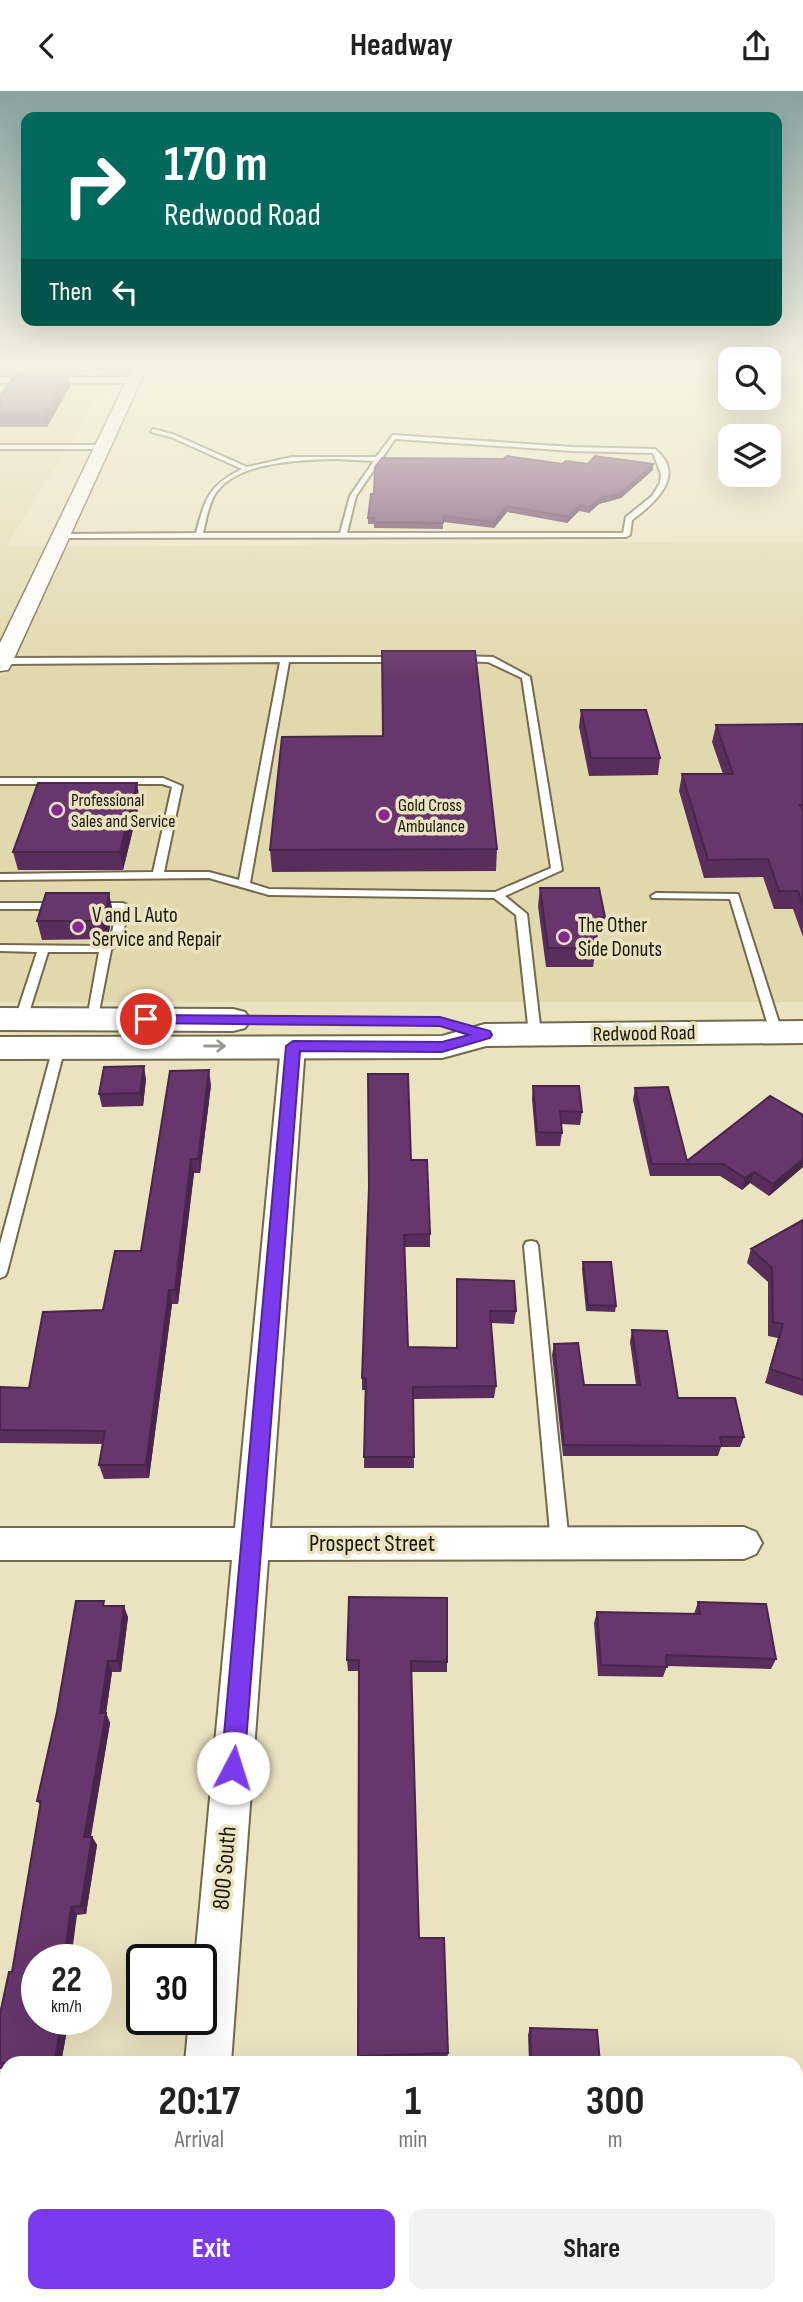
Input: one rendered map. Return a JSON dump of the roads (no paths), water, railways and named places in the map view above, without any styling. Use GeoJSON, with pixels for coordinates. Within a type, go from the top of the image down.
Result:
{"type":"FeatureCollection","features":[{"type":"Feature","properties":{"kind":"main road","name":"Redwood Road"},"geometry":{"type":"LineString","coordinates":[[11,1019],[440,1021],[485,1035]]}},
{"type":"Feature","properties":{"kind":"main road","name":"Redwood Road"},"geometry":{"type":"LineString","coordinates":[[0,1048],[442,1047],[485,1035],[789,1032]]}},
{"type":"Feature","properties":{"kind":"street"},"geometry":{"type":"LineString","coordinates":[[1,663],[93,470]]}},
{"type":"Feature","properties":{"kind":"street","name":"800 South"},"geometry":{"type":"LineString","coordinates":[[209,2056],[293,1046]]}},
{"type":"Feature","properties":{"kind":"street","name":"Prospect Street"},"geometry":{"type":"LineString","coordinates":[[0,1543],[744,1543]]}},
{"type":"Feature","properties":{"kind":"lane"},"geometry":{"type":"LineString","coordinates":[[199,535],[213,491],[241,470]]}},
{"type":"Feature","properties":{"kind":"lane"},"geometry":{"type":"LineString","coordinates":[[343,535],[353,496],[370,470]]}},
{"type":"Feature","properties":{"kind":"lane"},"geometry":{"type":"LineString","coordinates":[[61,536],[626,535],[629,519],[659,496],[664,485],[661,470]]}},
{"type":"Feature","properties":{"kind":"lane"},"geometry":{"type":"LineString","coordinates":[[1,663],[408,659]]}},
{"type":"Feature","properties":{"kind":"lane"},"geometry":{"type":"LineString","coordinates":[[0,877],[209,875],[269,892],[497,895],[557,870],[526,677],[490,659],[449,659]]}},
{"type":"Feature","properties":{"kind":"lane"},"geometry":{"type":"LineString","coordinates":[[244,885],[285,660]]}},
{"type":"Feature","properties":{"kind":"lane"},"geometry":{"type":"LineString","coordinates":[[0,781],[163,781],[177,786],[158,875]]}},
{"type":"Feature","properties":{"kind":"lane"},"geometry":{"type":"LineString","coordinates":[[497,895],[521,914],[535,1034]]}},
{"type":"Feature","properties":{"kind":"lane"},"geometry":{"type":"LineString","coordinates":[[656,896],[734,896],[789,1032]]}},
{"type":"Feature","properties":{"kind":"lane"},"geometry":{"type":"LineString","coordinates":[[82,906],[122,905],[116,938],[106,949],[93,1019]]}},
{"type":"Feature","properties":{"kind":"lane"},"geometry":{"type":"LineString","coordinates":[[0,906],[68,906]]}},
{"type":"Feature","properties":{"kind":"lane"},"geometry":{"type":"LineString","coordinates":[[0,948],[106,949]]}},
{"type":"Feature","properties":{"kind":"lane"},"geometry":{"type":"LineString","coordinates":[[11,1019],[44,948]]}},
{"type":"Feature","properties":{"kind":"lane"},"geometry":{"type":"LineString","coordinates":[[0,1272],[59,1047]]}},
{"type":"Feature","properties":{"kind":"lane"},"geometry":{"type":"LineString","coordinates":[[531,1246],[560,1543]]}},
{"type":"Feature","properties":{"kind":"place","name":"Professional Sales and Service"},"geometry":{"type":"Point","coordinates":[57,810]}},
{"type":"Feature","properties":{"kind":"place","name":"Gold Cross Ambulance"},"geometry":{"type":"Point","coordinates":[384,815]}},
{"type":"Feature","properties":{"kind":"place","name":"V and L Auto Service and Repair"},"geometry":{"type":"Point","coordinates":[78,927]}},
{"type":"Feature","properties":{"kind":"place","name":"The Other Side Donuts"},"geometry":{"type":"Point","coordinates":[564,937]}}]}
